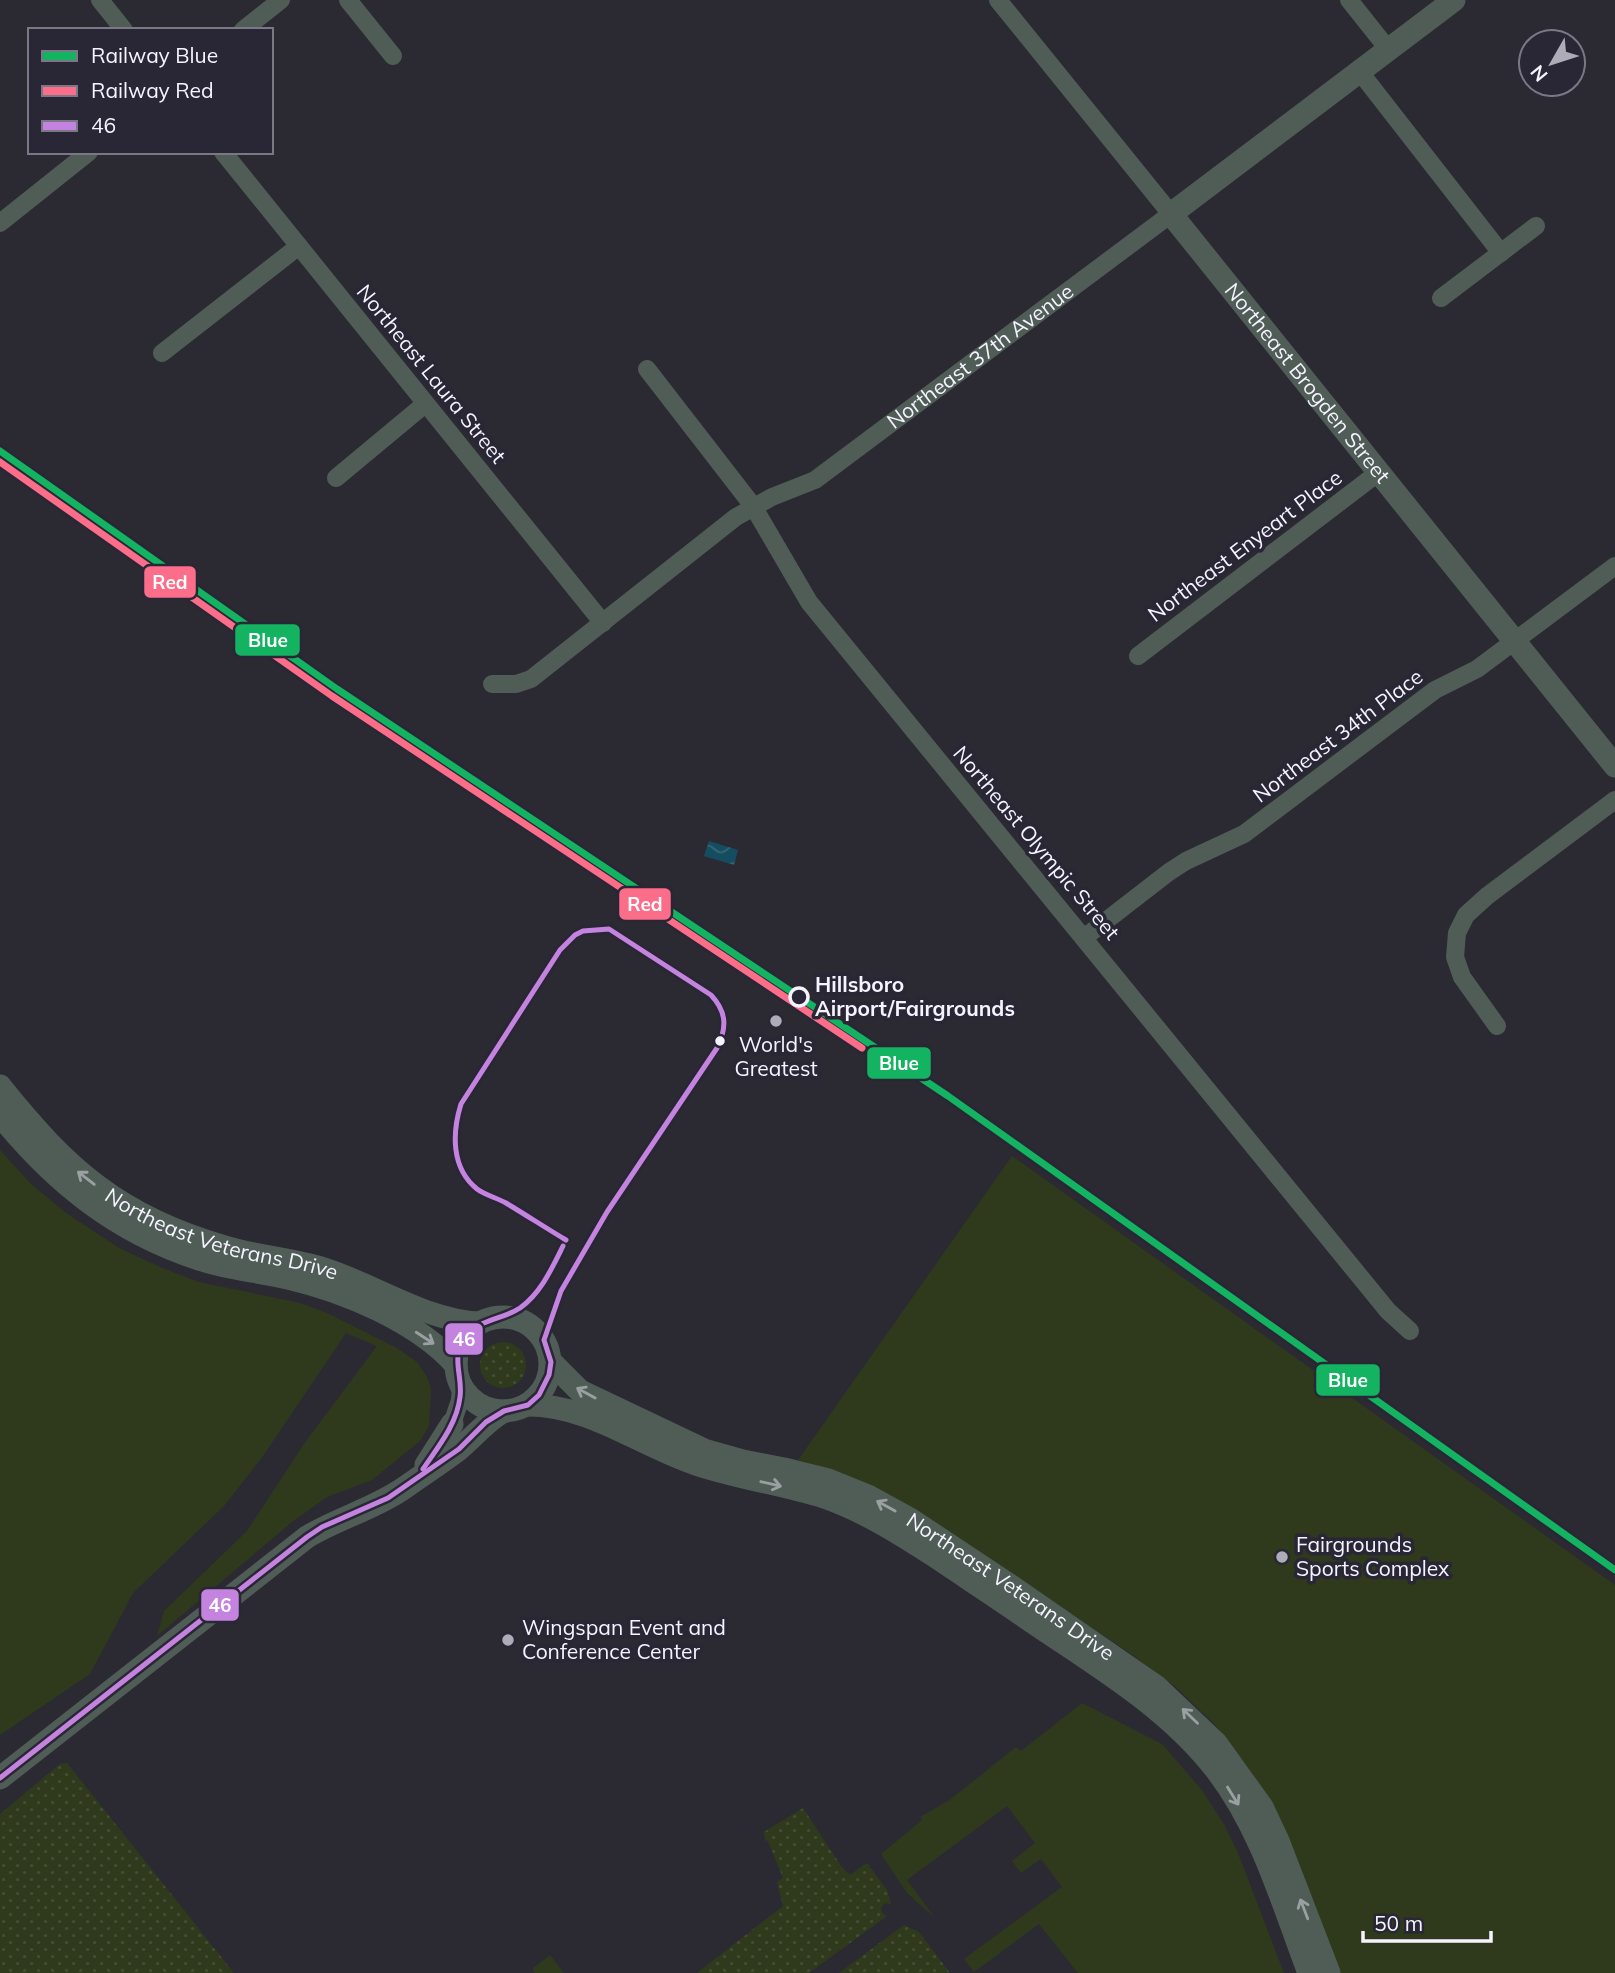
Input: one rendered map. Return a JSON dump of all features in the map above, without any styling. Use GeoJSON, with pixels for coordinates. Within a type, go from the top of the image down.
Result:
{"type":"FeatureCollection","features":[{"type":"Feature","properties":{"kind":"street"},"geometry":{"type":"LineString","coordinates":[[100,0],[122,28]]}},
{"type":"Feature","properties":{"kind":"street"},"geometry":{"type":"LineString","coordinates":[[246,28],[281,0]]}},
{"type":"Feature","properties":{"kind":"street"},"geometry":{"type":"LineString","coordinates":[[348,0],[393,57]]}},
{"type":"Feature","properties":{"kind":"street","name":"Northeast Brogden Street"},"geometry":{"type":"LineString","coordinates":[[998,0],[1615,766]]}},
{"type":"Feature","properties":{"kind":"street"},"geometry":{"type":"LineString","coordinates":[[1349,0],[1388,49]]}},
{"type":"Feature","properties":{"kind":"street","name":"Northeast 37th Avenue"},"geometry":{"type":"LineString","coordinates":[[492,684],[516,684],[531,679],[736,517],[754,506],[815,481],[1454,0]]}},
{"type":"Feature","properties":{"kind":"street"},"geometry":{"type":"LineString","coordinates":[[1360,72],[1501,253]]}},
{"type":"Feature","properties":{"kind":"street"},"geometry":{"type":"LineString","coordinates":[[0,223],[86,154]]}},
{"type":"Feature","properties":{"kind":"street","name":"Northeast Laura Street"},"geometry":{"type":"LineString","coordinates":[[225,154],[603,624]]}},
{"type":"Feature","properties":{"kind":"street"},"geometry":{"type":"LineString","coordinates":[[1441,298],[1536,226]]}},
{"type":"Feature","properties":{"kind":"street"},"geometry":{"type":"LineString","coordinates":[[162,352],[299,246]]}},
{"type":"Feature","properties":{"kind":"street","name":"Northeast Olympic Street"},"geometry":{"type":"LineString","coordinates":[[648,369],[754,506],[809,602],[1388,1311],[1410,1331]]}},
{"type":"Feature","properties":{"kind":"street"},"geometry":{"type":"LineString","coordinates":[[336,478],[425,404]]}},
{"type":"Feature","properties":{"kind":"street","name":"Northeast Enyeart Place"},"geometry":{"type":"LineString","coordinates":[[1138,656],[1379,472]]}},
{"type":"Feature","properties":{"kind":"street","name":"Northeast 34th Place"},"geometry":{"type":"LineString","coordinates":[[1085,937],[1169,872],[1186,861],[1244,834],[1435,690],[1477,669],[1615,566]]}},
{"type":"Feature","properties":{"kind":"street"},"geometry":{"type":"LineString","coordinates":[[1497,1026],[1462,977],[1455,957],[1457,933],[1466,915],[1487,896],[1615,800]]}},
{"type":"Feature","properties":{"kind":"street","name":"Northeast Veterans Drive"},"geometry":{"type":"LineString","coordinates":[[0,1086],[38,1133],[74,1169],[120,1202],[162,1225],[228,1248],[323,1269],[440,1318],[480,1323]]}},
{"type":"Feature","properties":{"kind":"street","name":"Northeast Veterans Drive"},"geometry":{"type":"LineString","coordinates":[[0,1115],[23,1143],[61,1181],[132,1231],[199,1259],[237,1270],[297,1280],[345,1294],[429,1339],[458,1376]]}},
{"type":"Feature","properties":{"kind":"street"},"geometry":{"type":"LineString","coordinates":[[0,1777],[307,1537],[322,1527],[388,1498],[459,1449],[486,1422],[504,1412],[528,1405],[545,1385],[551,1362],[544,1340],[527,1323],[506,1317],[491,1319],[480,1323],[468,1333],[461,1343],[458,1376],[460,1400],[452,1424],[418,1477]]}},
{"type":"Feature","properties":{"kind":"street","name":"Northeast Veterans Drive"},"geometry":{"type":"LineString","coordinates":[[551,1362],[580,1391],[704,1450],[828,1480],[870,1497],[910,1519],[1006,1582],[1157,1687],[1216,1743],[1262,1807],[1278,1841],[1329,1973]]}},
{"type":"Feature","properties":{"kind":"street"},"geometry":{"type":"LineString","coordinates":[[458,1376],[469,1397],[490,1410],[504,1412]]}},
{"type":"Feature","properties":{"kind":"street","name":"Northeast Veterans Drive"},"geometry":{"type":"LineString","coordinates":[[528,1405],[571,1409],[693,1463],[825,1498],[868,1516],[996,1596],[1134,1691],[1178,1728],[1199,1750],[1235,1798],[1266,1859],[1309,1973]]}},
{"type":"Feature","properties":{"kind":"green space"},"geometry":{"type":"Polygon","coordinates":[[[0,1150],[31,1184],[66,1213],[119,1248],[199,1282],[300,1303],[325,1312],[397,1348],[417,1362],[431,1389],[429,1426],[420,1441],[372,1480],[327,1497],[292,1522],[157,1636],[164,1611],[247,1531],[306,1441],[377,1346],[346,1333],[263,1456],[224,1506],[133,1593],[90,1674],[0,1735],[0,1150]]]}},
{"type":"Feature","properties":{"kind":"green space","name":"Fairgrounds Sports Complex"},"geometry":{"type":"Polygon","coordinates":[[[1012,1156],[1615,1585],[1615,1973],[1339,1973],[1272,1805],[1216,1726],[1177,1688],[1127,1651],[889,1494],[841,1473],[798,1460],[1012,1156]]]}},
{"type":"Feature","properties":{"kind":"green space"},"geometry":{"type":"Polygon","coordinates":[[[503,1342],[520,1348],[526,1365],[520,1382],[503,1388],[486,1382],[480,1365],[486,1348],[503,1342]]]}},
{"type":"Feature","properties":{"kind":"green space"},"geometry":{"type":"Polygon","coordinates":[[[1082,1703],[1162,1744],[1202,1790],[1225,1826],[1238,1853],[1284,1973],[1078,1973],[1039,1924],[974,1972],[964,1959],[1062,1887],[1041,1859],[1021,1873],[1012,1861],[1035,1843],[1007,1806],[907,1880],[935,1918],[907,1893],[881,1854],[922,1820],[920,1817],[951,1799],[1016,1747],[1021,1751],[1082,1703]]]}},
{"type":"Feature","properties":{"kind":"green space"},"geometry":{"type":"Polygon","coordinates":[[[67,1763],[234,1973],[0,1973],[0,1814],[60,1764],[67,1763]]]}},
{"type":"Feature","properties":{"kind":"green space"},"geometry":{"type":"Polygon","coordinates":[[[803,1808],[841,1866],[850,1875],[867,1863],[887,1890],[891,1904],[885,1903],[881,1907],[882,1913],[887,1916],[809,1973],[697,1973],[783,1906],[777,1882],[783,1878],[768,1841],[765,1840],[764,1832],[803,1808]]]}},
{"type":"Feature","properties":{"kind":"green space"},"geometry":{"type":"Polygon","coordinates":[[[904,1925],[919,1932],[950,1973],[839,1973],[904,1925]]]}},
{"type":"Feature","properties":{"kind":"green space"},"geometry":{"type":"Polygon","coordinates":[[[550,1955],[564,1973],[535,1973],[532,1969],[550,1955]]]}},
{"type":"Feature","properties":{"kind":"water"},"geometry":{"type":"Polygon","coordinates":[[[709,841],[738,850],[734,865],[704,856],[709,841]]]}},
{"type":"Feature","properties":{"kind":"rail line","name":"Blue"},"geometry":{"type":"LineString","coordinates":[[0,451],[337,689],[948,1096],[1615,1570]]}},
{"type":"Feature","properties":{"kind":"rail line","name":"Red"},"geometry":{"type":"LineString","coordinates":[[0,462],[332,696],[862,1048]]}},
{"type":"Feature","properties":{"kind":"transit line","name":"46"},"geometry":{"type":"LineString","coordinates":[[0,1778],[307,1537],[322,1527],[388,1498],[459,1449],[486,1422],[504,1411],[528,1405],[539,1395],[549,1375],[551,1362],[544,1340],[561,1291],[607,1212],[717,1048],[723,1034],[723,1014],[711,995],[609,929],[583,931],[560,950],[461,1104],[456,1127],[458,1161],[468,1181],[480,1191],[506,1203],[566,1240]]}},
{"type":"Feature","properties":{"kind":"transit line","name":"46"},"geometry":{"type":"LineString","coordinates":[[423,1469],[455,1417],[461,1389],[458,1354],[464,1339],[476,1327],[513,1312],[527,1302],[545,1280],[563,1246]]}},
{"type":"Feature","properties":{"kind":"place","name":"Hillsboro Airport/Fairgrounds"},"geometry":{"type":"Point","coordinates":[799,997]}},
{"type":"Feature","properties":{"kind":"place","name":"World's Greatest"},"geometry":{"type":"Point","coordinates":[776,1021]}},
{"type":"Feature","properties":{"kind":"place","name":"Fairgrounds Sports Complex"},"geometry":{"type":"Point","coordinates":[1282,1557]}},
{"type":"Feature","properties":{"kind":"place","name":"Wingspan Event and Conference Center"},"geometry":{"type":"Point","coordinates":[508,1640]}}]}
